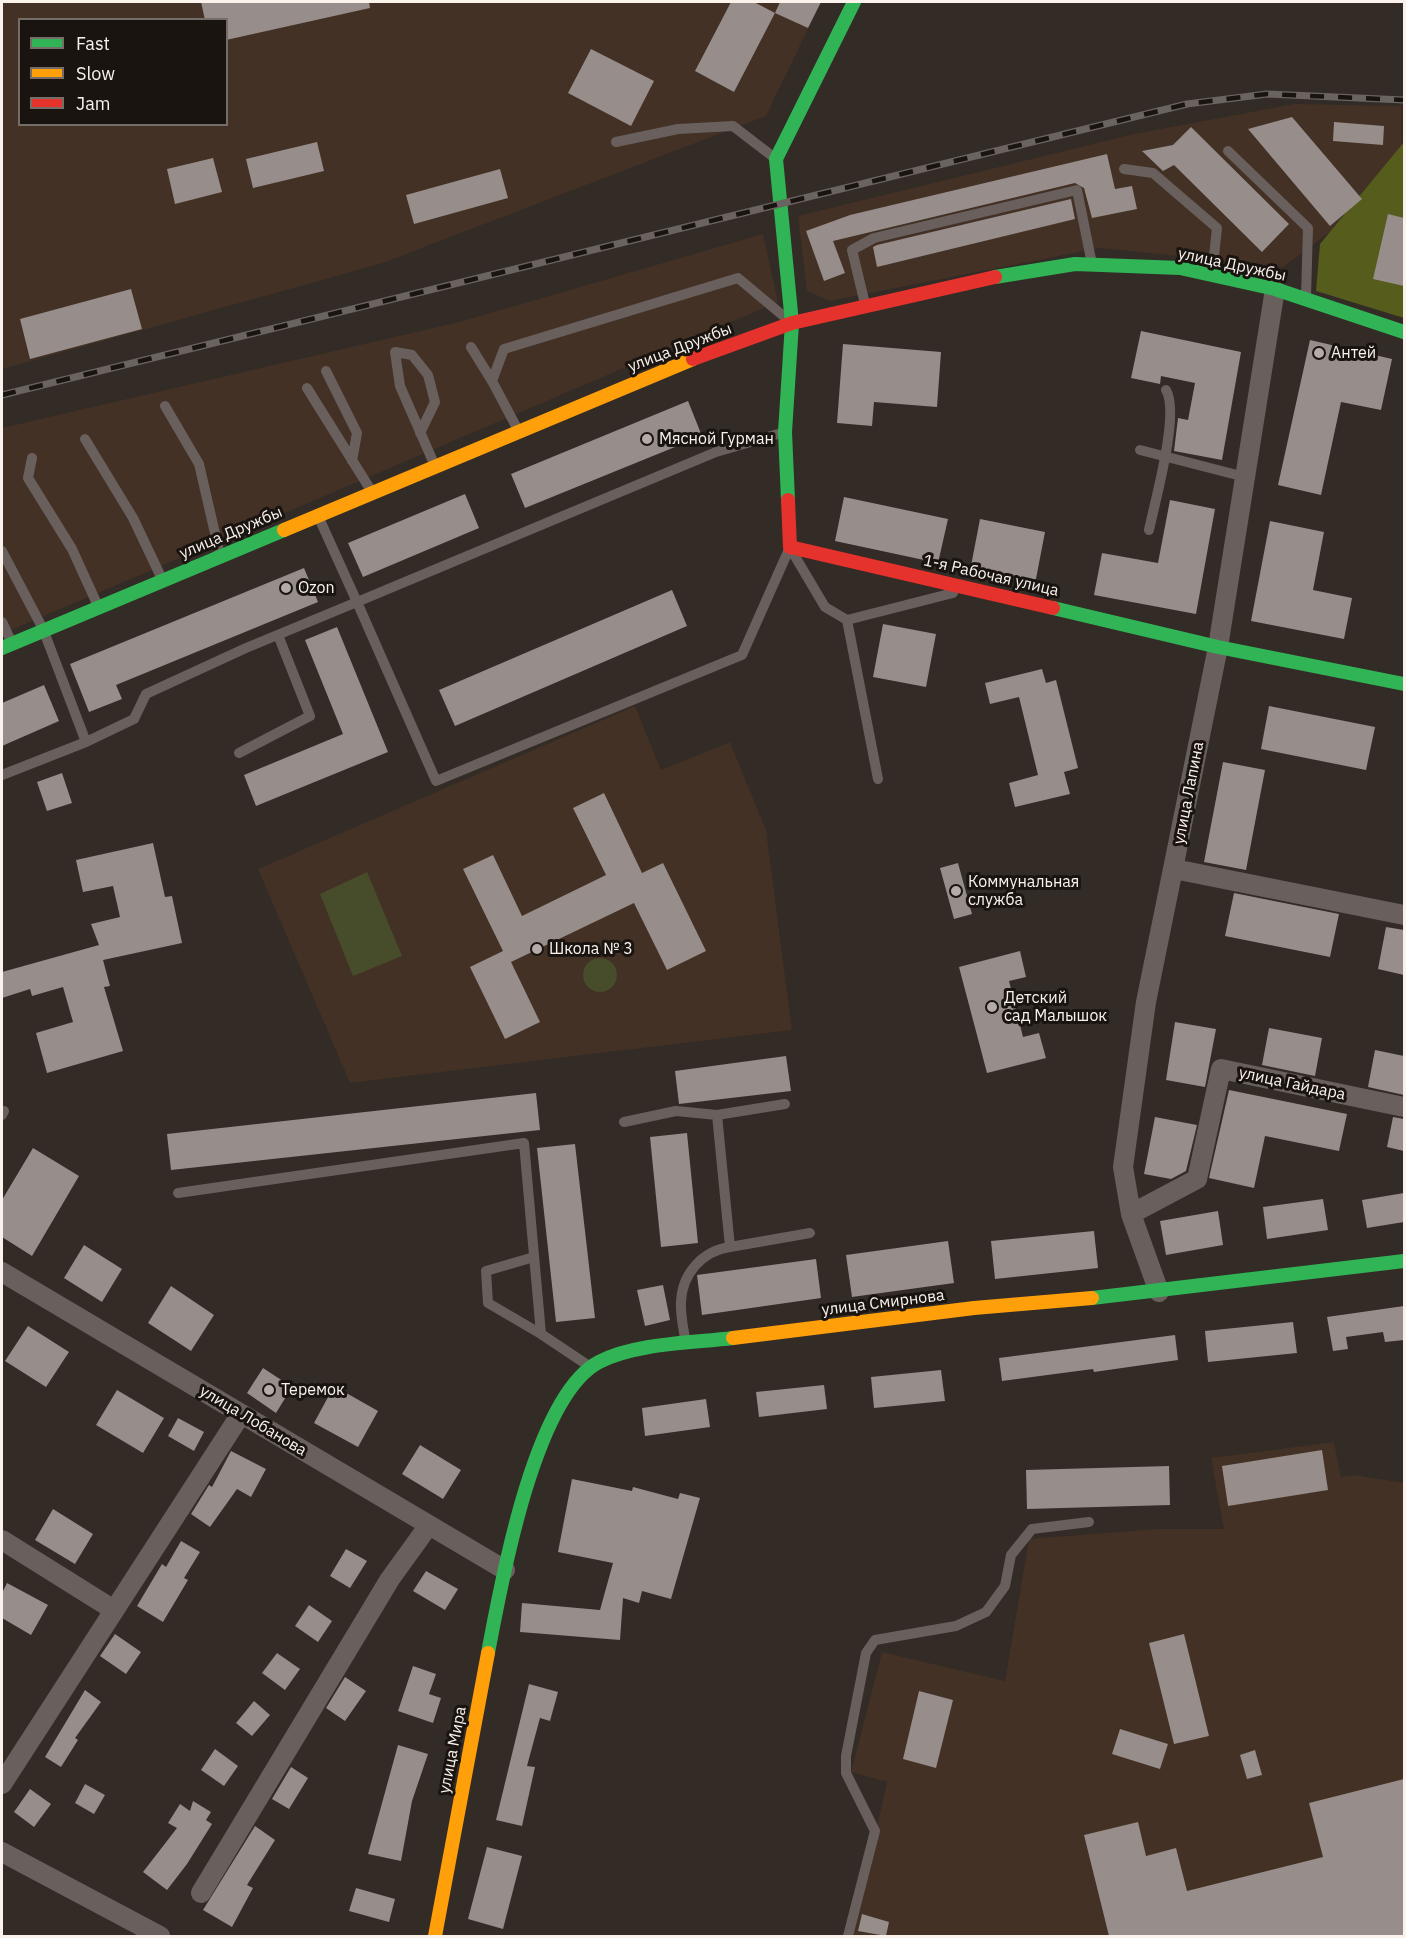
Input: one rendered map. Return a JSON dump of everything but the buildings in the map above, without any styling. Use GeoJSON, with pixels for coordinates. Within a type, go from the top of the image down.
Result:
{"type":"FeatureCollection","features":[{"type":"Feature","properties":{"kind":"street"},"geometry":{"type":"LineString","coordinates":[[790,547],[785,432],[792,323],[776,159],[820,66],[854,2]]}},
{"type":"Feature","properties":{"kind":"street","name":"улица Дружбы"},"geometry":{"type":"LineString","coordinates":[[7,645],[672,367],[792,323],[968,281],[1075,264],[1180,268],[1275,289],[1404,332]]}},
{"type":"Feature","properties":{"kind":"street","name":"улица Лапина"},"geometry":{"type":"LineString","coordinates":[[1159,1292],[1131,1214],[1123,1167],[1146,1002],[1218,646],[1275,289]]}},
{"type":"Feature","properties":{"kind":"street","name":"1-я Рабочая улица"},"geometry":{"type":"LineString","coordinates":[[790,547],[1218,646],[1404,684]]}},
{"type":"Feature","properties":{"kind":"street"},"geometry":{"type":"LineString","coordinates":[[1174,869],[1404,915]]}},
{"type":"Feature","properties":{"kind":"street","name":"улица Гайдара"},"geometry":{"type":"LineString","coordinates":[[1131,1214],[1197,1179],[1221,1069],[1404,1107]]}},
{"type":"Feature","properties":{"kind":"street","name":"улица Смирнова"},"geometry":{"type":"LineString","coordinates":[[505,1570],[533,1466],[562,1403],[584,1373],[606,1358],[631,1351],[974,1308],[1159,1292],[1404,1261]]}},
{"type":"Feature","properties":{"kind":"street","name":"улица Лобанова"},"geometry":{"type":"LineString","coordinates":[[2,1272],[505,1570]]}},
{"type":"Feature","properties":{"kind":"street"},"geometry":{"type":"LineString","coordinates":[[2,1785],[241,1414]]}},
{"type":"Feature","properties":{"kind":"street"},"geometry":{"type":"LineString","coordinates":[[201,1893],[390,1580],[429,1525]]}},
{"type":"Feature","properties":{"kind":"street"},"geometry":{"type":"LineString","coordinates":[[2,1540],[114,1610]]}},
{"type":"Feature","properties":{"kind":"street","name":"улица Мира"},"geometry":{"type":"LineString","coordinates":[[435,1936],[505,1570]]}},
{"type":"Feature","properties":{"kind":"street"},"geometry":{"type":"LineString","coordinates":[[2,1852],[160,1936]]}},
{"type":"Feature","properties":{"kind":"lane"},"geometry":{"type":"LineString","coordinates":[[616,142],[678,129],[733,126],[776,159]]}},
{"type":"Feature","properties":{"kind":"lane"},"geometry":{"type":"LineString","coordinates":[[1228,151],[1308,228],[1306,300]]}},
{"type":"Feature","properties":{"kind":"lane"},"geometry":{"type":"LineString","coordinates":[[1124,169],[1154,173],[1217,228],[1212,275]]}},
{"type":"Feature","properties":{"kind":"lane"},"geometry":{"type":"LineString","coordinates":[[866,306],[852,250],[874,238],[1077,189],[1092,264]]}},
{"type":"Feature","properties":{"kind":"lane"},"geometry":{"type":"LineString","coordinates":[[492,381],[504,349],[738,278],[792,323]]}},
{"type":"Feature","properties":{"kind":"lane"},"geometry":{"type":"LineString","coordinates":[[471,347],[518,431]]}},
{"type":"Feature","properties":{"kind":"lane"},"geometry":{"type":"LineString","coordinates":[[420,432],[435,402],[428,375],[412,355],[395,352],[399,386],[435,466]]}},
{"type":"Feature","properties":{"kind":"lane"},"geometry":{"type":"LineString","coordinates":[[326,371],[357,433],[352,460]]}},
{"type":"Feature","properties":{"kind":"lane"},"geometry":{"type":"LineString","coordinates":[[307,388],[372,492]]}},
{"type":"Feature","properties":{"kind":"lane"},"geometry":{"type":"LineString","coordinates":[[1149,530],[1165,457],[1172,399],[1166,390]]}},
{"type":"Feature","properties":{"kind":"lane"},"geometry":{"type":"LineString","coordinates":[[165,406],[199,465],[220,555]]}},
{"type":"Feature","properties":{"kind":"lane"},"geometry":{"type":"LineString","coordinates":[[2,775],[86,742],[134,719],[146,694],[278,635],[716,452],[785,432]]}},
{"type":"Feature","properties":{"kind":"lane"},"geometry":{"type":"LineString","coordinates":[[85,439],[133,518],[162,579]]}},
{"type":"Feature","properties":{"kind":"lane"},"geometry":{"type":"LineString","coordinates":[[1140,450],[1245,477]]}},
{"type":"Feature","properties":{"kind":"lane"},"geometry":{"type":"LineString","coordinates":[[32,458],[27,478],[72,549],[98,606]]}},
{"type":"Feature","properties":{"kind":"lane"},"geometry":{"type":"LineString","coordinates":[[317,515],[436,781],[742,655],[790,547]]}},
{"type":"Feature","properties":{"kind":"lane"},"geometry":{"type":"LineString","coordinates":[[790,547],[825,607],[847,620],[972,588]]}},
{"type":"Feature","properties":{"kind":"lane"},"geometry":{"type":"LineString","coordinates":[[2,551],[43,629],[86,742]]}},
{"type":"Feature","properties":{"kind":"lane"},"geometry":{"type":"LineString","coordinates":[[847,620],[878,780]]}},
{"type":"Feature","properties":{"kind":"lane"},"geometry":{"type":"LineString","coordinates":[[2,622],[7,645]]}},
{"type":"Feature","properties":{"kind":"lane"},"geometry":{"type":"LineString","coordinates":[[239,753],[310,716],[278,635]]}},
{"type":"Feature","properties":{"kind":"lane"},"geometry":{"type":"LineString","coordinates":[[624,1122],[676,1111],[717,1115],[785,1104]]}},
{"type":"Feature","properties":{"kind":"lane"},"geometry":{"type":"LineString","coordinates":[[717,1115],[729,1246]]}},
{"type":"Feature","properties":{"kind":"lane"},"geometry":{"type":"LineString","coordinates":[[178,1193],[525,1143],[541,1334]]}},
{"type":"Feature","properties":{"kind":"lane"},"geometry":{"type":"LineString","coordinates":[[686,1344],[680,1300],[690,1268],[716,1249],[810,1233]]}},
{"type":"Feature","properties":{"kind":"lane"},"geometry":{"type":"LineString","coordinates":[[534,1257],[486,1271],[488,1303],[541,1334],[592,1368]]}},
{"type":"Feature","properties":{"kind":"lane"},"geometry":{"type":"LineString","coordinates":[[848,1936],[875,1831],[846,1773],[846,1755],[866,1653],[875,1640],[956,1626],[986,1612],[1005,1586],[1011,1555],[1032,1529],[1089,1522]]}},
{"type":"Feature","properties":{"kind":"shaded area"},"geometry":{"type":"Polygon","coordinates":[[[2,2],[821,2],[766,116],[380,264],[2,369],[2,2]]]}},
{"type":"Feature","properties":{"kind":"shaded area"},"geometry":{"type":"Polygon","coordinates":[[[1294,104],[1401,106],[1402,178],[1283,267],[1100,248],[830,301],[807,291],[798,216],[1134,134],[1294,104]]]}},
{"type":"Feature","properties":{"kind":"shaded area"},"geometry":{"type":"Polygon","coordinates":[[[763,234],[778,302],[2,634],[2,428],[459,322],[763,234]]]}},
{"type":"Feature","properties":{"kind":"shaded area","name":"Школа № 3"},"geometry":{"type":"Polygon","coordinates":[[[635,706],[661,770],[730,742],[766,830],[792,1030],[350,1083],[258,869],[635,706]]]}},
{"type":"Feature","properties":{"kind":"shaded area"},"geometry":{"type":"Polygon","coordinates":[[[1334,1442],[1341,1477],[1355,1475],[1404,1483],[1404,1936],[853,1936],[887,1782],[851,1772],[882,1652],[1005,1681],[1029,1539],[1157,1529],[1224,1529],[1211,1458],[1334,1442]]]}},
{"type":"Feature","properties":{"kind":"green space"},"geometry":{"type":"Polygon","coordinates":[[[1404,142],[1404,318],[1316,291],[1320,244],[1404,142]]]}},
{"type":"Feature","properties":{"kind":"green space"},"geometry":{"type":"Polygon","coordinates":[[[367,872],[402,956],[353,976],[320,894],[367,872]]]}},
{"type":"Feature","properties":{"kind":"green space"},"geometry":{"type":"Polygon","coordinates":[[[600,958],[612,963],[617,975],[612,987],[600,992],[588,987],[583,975],[588,963],[600,958]]]}},
{"type":"Feature","properties":{"kind":"railway"},"geometry":{"type":"LineString","coordinates":[[2,395],[1187,104],[1267,94],[1404,100]]}},
{"type":"Feature","properties":{"kind":"traffic: fast"},"geometry":{"type":"LineString","coordinates":[[788,500],[785,432],[792,323],[776,159],[854,2]]}},
{"type":"Feature","properties":{"kind":"traffic: fast"},"geometry":{"type":"LineString","coordinates":[[995,277],[1075,264],[1180,268],[1275,289],[1404,332]]}},
{"type":"Feature","properties":{"kind":"traffic: fast"},"geometry":{"type":"LineString","coordinates":[[2,648],[284,530]]}},
{"type":"Feature","properties":{"kind":"traffic: fast"},"geometry":{"type":"LineString","coordinates":[[1053,608],[1218,647],[1404,684]]}},
{"type":"Feature","properties":{"kind":"traffic: fast"},"geometry":{"type":"LineString","coordinates":[[1092,1298],[1404,1261]]}},
{"type":"Feature","properties":{"kind":"traffic: fast"},"geometry":{"type":"LineString","coordinates":[[488,1653],[502,1583],[524,1494],[556,1412],[576,1381],[599,1362],[630,1351],[647,1347],[733,1338]]}},
{"type":"Feature","properties":{"kind":"traffic: slow"},"geometry":{"type":"LineString","coordinates":[[284,530],[693,359]]}},
{"type":"Feature","properties":{"kind":"traffic: slow"},"geometry":{"type":"LineString","coordinates":[[733,1338],[974,1308],[1092,1298]]}},
{"type":"Feature","properties":{"kind":"traffic: slow"},"geometry":{"type":"LineString","coordinates":[[435,1936],[488,1653]]}},
{"type":"Feature","properties":{"kind":"traffic: jam"},"geometry":{"type":"LineString","coordinates":[[693,359],[792,323],[995,277]]}},
{"type":"Feature","properties":{"kind":"traffic: jam"},"geometry":{"type":"LineString","coordinates":[[788,500],[790,547],[1053,608]]}},
{"type":"Feature","properties":{"kind":"place","name":"Антей"},"geometry":{"type":"Point","coordinates":[1319,353]}},
{"type":"Feature","properties":{"kind":"place","name":"Мясной Гурман"},"geometry":{"type":"Point","coordinates":[647,439]}},
{"type":"Feature","properties":{"kind":"place","name":"Ozon"},"geometry":{"type":"Point","coordinates":[286,588]}},
{"type":"Feature","properties":{"kind":"place","name":"Коммунальная служба"},"geometry":{"type":"Point","coordinates":[956,891]}},
{"type":"Feature","properties":{"kind":"place","name":"Школа № 3"},"geometry":{"type":"Point","coordinates":[537,949]}},
{"type":"Feature","properties":{"kind":"place","name":"Детский сад Малышок"},"geometry":{"type":"Point","coordinates":[992,1007]}},
{"type":"Feature","properties":{"kind":"place","name":"Теремок"},"geometry":{"type":"Point","coordinates":[269,1390]}}]}
